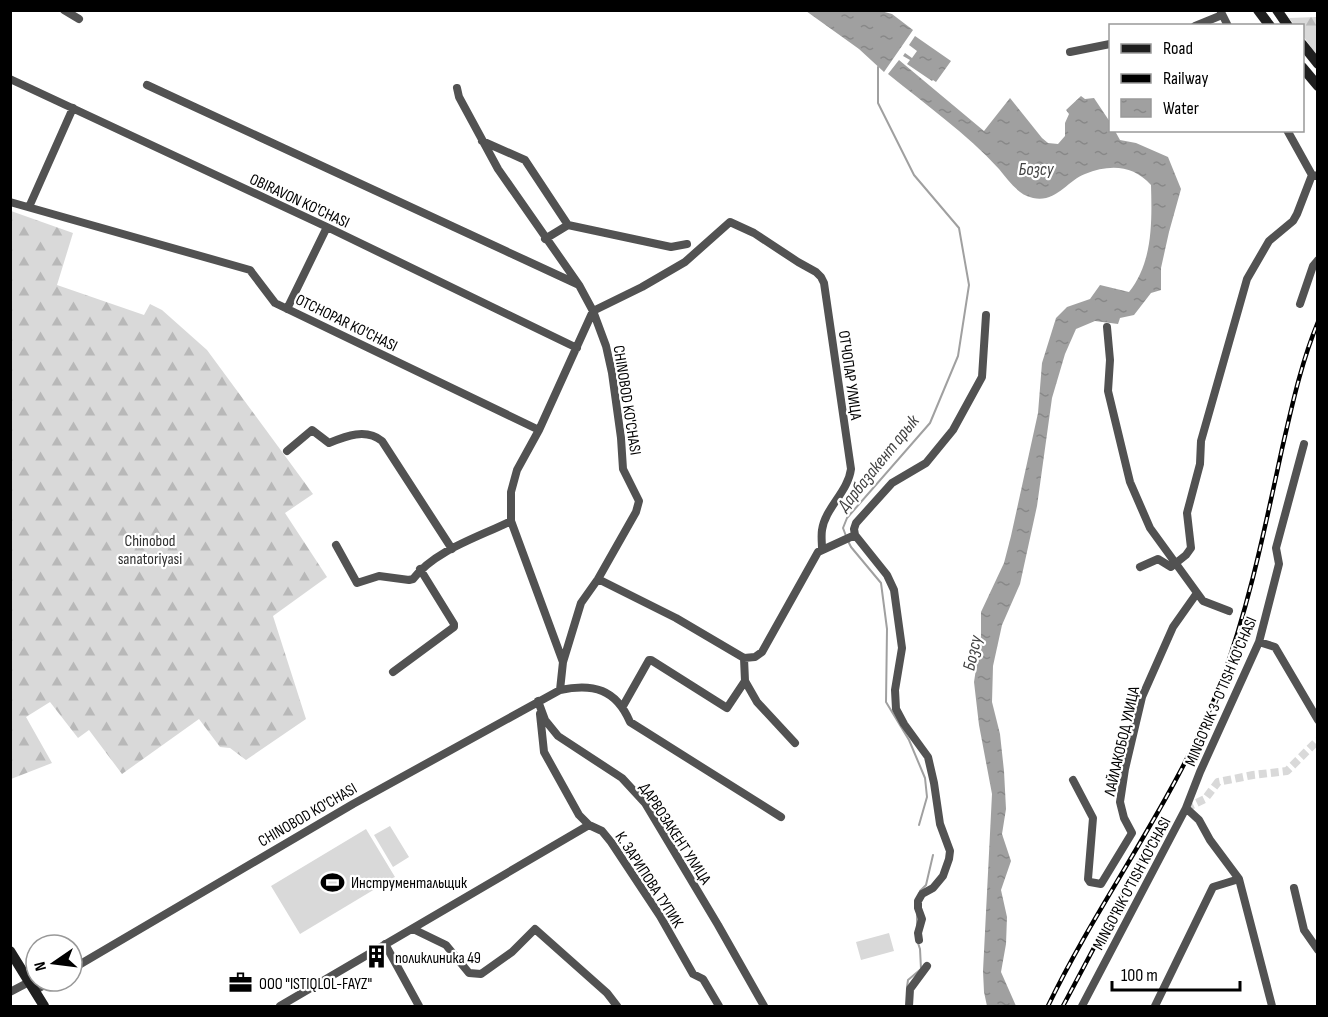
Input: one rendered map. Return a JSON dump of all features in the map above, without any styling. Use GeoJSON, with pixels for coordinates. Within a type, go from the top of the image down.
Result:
{"type":"FeatureCollection","features":[{"type":"Feature","properties":{"kind":"main road"},"geometry":{"type":"LineString","coordinates":[[1258,10],[1268,24]]}},
{"type":"Feature","properties":{"kind":"main road"},"geometry":{"type":"LineString","coordinates":[[1277,10],[1287,24]]}},
{"type":"Feature","properties":{"kind":"main road"},"geometry":{"type":"LineString","coordinates":[[1304,47],[1317,64]]}},
{"type":"Feature","properties":{"kind":"main road"},"geometry":{"type":"LineString","coordinates":[[1304,70],[1317,86]]}},
{"type":"Feature","properties":{"kind":"main road"},"geometry":{"type":"LineString","coordinates":[[10,951],[24,973]]}},
{"type":"Feature","properties":{"kind":"main road"},"geometry":{"type":"LineString","coordinates":[[36,993],[44,1006]]}},
{"type":"Feature","properties":{"kind":"street"},"geometry":{"type":"LineString","coordinates":[[64,10],[79,19]]}},
{"type":"Feature","properties":{"kind":"street"},"geometry":{"type":"LineString","coordinates":[[1199,24],[1221,13]]}},
{"type":"Feature","properties":{"kind":"street"},"geometry":{"type":"LineString","coordinates":[[1070,52],[1109,44]]}},
{"type":"Feature","properties":{"kind":"street","name":"OBIRAVON KO'CHASI"},"geometry":{"type":"LineString","coordinates":[[10,79],[327,227],[577,348]]}},
{"type":"Feature","properties":{"kind":"street"},"geometry":{"type":"LineString","coordinates":[[147,86],[579,285]]}},
{"type":"Feature","properties":{"kind":"street","name":"CHINOBOD KO'CHASI"},"geometry":{"type":"LineString","coordinates":[[458,88],[459,97],[481,141],[545,239],[579,285],[593,311],[606,346],[612,373],[623,469],[639,504],[598,579],[581,603],[563,662]]}},
{"type":"Feature","properties":{"kind":"street"},"geometry":{"type":"LineString","coordinates":[[29,207],[73,108]]}},
{"type":"Feature","properties":{"kind":"street"},"geometry":{"type":"LineString","coordinates":[[1140,567],[1158,559],[1171,567],[1191,548],[1187,513],[1200,464],[1202,441],[1244,287],[1269,241],[1297,214],[1315,175],[1288,132]]}},
{"type":"Feature","properties":{"kind":"street"},"geometry":{"type":"LineString","coordinates":[[481,141],[525,160],[568,225]]}},
{"type":"Feature","properties":{"kind":"street","name":"OTCHOPAR KO'CHASI"},"geometry":{"type":"LineString","coordinates":[[10,202],[250,270],[275,303],[539,430]]}},
{"type":"Feature","properties":{"kind":"street","name":"ОТЧОПАР УЛИЦА"},"geometry":{"type":"LineString","coordinates":[[593,311],[642,287],[685,262],[730,222],[754,233],[816,272],[824,283],[850,475],[826,518],[822,530],[822,549],[818,552],[762,652],[755,657],[744,658]]}},
{"type":"Feature","properties":{"kind":"street"},"geometry":{"type":"LineString","coordinates":[[545,239],[568,225],[671,247],[687,244]]}},
{"type":"Feature","properties":{"kind":"street"},"geometry":{"type":"LineString","coordinates":[[288,309],[327,227]]}},
{"type":"Feature","properties":{"kind":"street"},"geometry":{"type":"LineString","coordinates":[[1300,304],[1317,260]]}},
{"type":"Feature","properties":{"kind":"street"},"geometry":{"type":"LineString","coordinates":[[593,311],[539,430],[517,470],[511,492],[511,521],[563,662],[560,690],[579,686],[596,689],[613,696],[623,706],[630,722],[781,818]]}},
{"type":"Feature","properties":{"kind":"street"},"geometry":{"type":"LineString","coordinates":[[919,940],[918,933],[922,920],[918,900],[922,894],[937,884],[946,868],[950,851],[940,824],[928,757],[896,709],[895,690],[902,648],[894,590],[887,575],[855,535],[854,529],[856,523],[892,483],[926,463],[953,430],[982,377],[986,315]]}},
{"type":"Feature","properties":{"kind":"street"},"geometry":{"type":"LineString","coordinates":[[1107,327],[1110,360],[1108,391],[1130,482],[1150,528],[1203,601],[1229,611]]}},
{"type":"Feature","properties":{"kind":"street"},"geometry":{"type":"LineString","coordinates":[[287,451],[312,430],[329,443],[353,435],[376,436],[382,441],[452,549]]}},
{"type":"Feature","properties":{"kind":"street","name":"MINGO'RIK 3-O'TISH KO'CHASI"},"geometry":{"type":"LineString","coordinates":[[1186,808],[1212,744],[1259,642],[1279,564],[1276,548],[1304,444]]}},
{"type":"Feature","properties":{"kind":"street"},"geometry":{"type":"LineString","coordinates":[[336,545],[357,583],[379,576],[412,579],[420,569],[452,549],[511,521]]}},
{"type":"Feature","properties":{"kind":"street"},"geometry":{"type":"LineString","coordinates":[[822,549],[855,535]]}},
{"type":"Feature","properties":{"kind":"street"},"geometry":{"type":"LineString","coordinates":[[393,672],[454,627],[420,569]]}},
{"type":"Feature","properties":{"kind":"street"},"geometry":{"type":"LineString","coordinates":[[598,579],[676,618],[744,658],[745,681],[757,702],[795,743]]}},
{"type":"Feature","properties":{"kind":"street","name":"ЛАЙЛАКОБОД УЛИЦА"},"geometry":{"type":"LineString","coordinates":[[1073,780],[1093,818],[1088,879],[1090,882],[1101,884],[1132,833],[1124,818],[1120,802],[1142,696],[1173,627],[1197,593]]}},
{"type":"Feature","properties":{"kind":"street"},"geometry":{"type":"LineString","coordinates":[[1259,642],[1275,647],[1317,720]]}},
{"type":"Feature","properties":{"kind":"street"},"geometry":{"type":"LineString","coordinates":[[623,706],[649,660],[726,708],[745,681]]}},
{"type":"Feature","properties":{"kind":"street","name":"CHINOBOD KO'CHASI"},"geometry":{"type":"LineString","coordinates":[[84,962],[353,804],[560,690]]}},
{"type":"Feature","properties":{"kind":"street","name":"К. ЗАРИПОВА ТУПИК"},"geometry":{"type":"LineString","coordinates":[[538,701],[544,752],[579,815],[589,825],[602,831],[611,842],[660,916],[693,974],[703,980],[719,1006]]}},
{"type":"Feature","properties":{"kind":"street","name":"ДАРВОЗАКЕНТ УЛИЦА"},"geometry":{"type":"LineString","coordinates":[[538,701],[545,720],[558,736],[622,778],[645,803],[764,1006]]}},
{"type":"Feature","properties":{"kind":"street","name":"MINGO'RIK O'TISH KO'CHASI"},"geometry":{"type":"LineString","coordinates":[[1082,1006],[1186,808],[1199,820],[1210,840],[1239,879],[1272,1006]]}},
{"type":"Feature","properties":{"kind":"street"},"geometry":{"type":"LineString","coordinates":[[280,1006],[589,825]]}},
{"type":"Feature","properties":{"kind":"street"},"geometry":{"type":"LineString","coordinates":[[1155,1006],[1213,887],[1239,879]]}},
{"type":"Feature","properties":{"kind":"street"},"geometry":{"type":"LineString","coordinates":[[1294,888],[1304,930],[1317,950]]}},
{"type":"Feature","properties":{"kind":"street"},"geometry":{"type":"LineString","coordinates":[[413,929],[446,945],[469,973],[481,974],[512,952],[535,929],[607,993],[617,1006]]}},
{"type":"Feature","properties":{"kind":"street"},"geometry":{"type":"LineString","coordinates":[[385,944],[419,1006]]}},
{"type":"Feature","properties":{"kind":"street"},"geometry":{"type":"LineString","coordinates":[[909,1006],[910,989],[927,966]]}},
{"type":"Feature","properties":{"kind":"green space"},"geometry":{"type":"Polygon","coordinates":[[[1317,17],[1317,55],[1304,37],[1304,24],[1293,24],[1289,18],[1317,17]]]}},
{"type":"Feature","properties":{"kind":"green space","name":"Chinobod sanatoriyasi"},"geometry":{"type":"Polygon","coordinates":[[[11,211],[73,233],[57,285],[144,315],[150,304],[162,310],[207,350],[313,494],[285,513],[327,577],[273,616],[306,719],[246,760],[230,748],[220,747],[199,719],[122,774],[89,730],[78,738],[50,702],[26,717],[52,763],[11,779],[11,211]]]}},
{"type":"Feature","properties":{"kind":"green space"},"geometry":{"type":"Polygon","coordinates":[[[390,826],[409,857],[393,867],[374,835],[390,826]]]}},
{"type":"Feature","properties":{"kind":"green space","name":"Инструментальщик"},"geometry":{"type":"Polygon","coordinates":[[[366,829],[395,877],[300,934],[271,886],[366,829]]]}},
{"type":"Feature","properties":{"kind":"green space"},"geometry":{"type":"Polygon","coordinates":[[[889,933],[894,951],[861,960],[856,942],[889,933]]]}},
{"type":"Feature","properties":{"kind":"water"},"geometry":{"type":"Polygon","coordinates":[[[806,11],[881,11],[892,14],[913,30],[884,72],[859,49],[806,11]]]}},
{"type":"Feature","properties":{"kind":"water"},"geometry":{"type":"Polygon","coordinates":[[[915,36],[951,61],[936,82],[907,64],[910,60],[903,56],[905,53],[912,58],[917,51],[909,45],[915,36]]]}},
{"type":"Feature","properties":{"kind":"water","name":"Бозсу"},"geometry":{"type":"Polygon","coordinates":[[[899,60],[984,131],[1010,98],[1048,143],[1058,144],[1065,136],[1065,123],[1069,114],[1066,110],[1081,96],[1085,99],[1094,98],[1109,120],[1109,132],[1116,132],[1120,140],[1136,143],[1168,157],[1181,189],[1161,268],[1161,290],[1151,293],[1134,315],[1120,318],[1118,324],[1095,321],[1076,329],[1065,354],[1052,398],[1037,506],[1020,584],[1002,625],[993,666],[992,702],[1000,734],[1004,771],[1006,809],[1002,834],[1011,861],[1001,890],[1007,917],[1006,944],[1001,972],[1016,1006],[987,1006],[984,992],[983,971],[992,794],[979,725],[974,682],[981,636],[981,612],[1004,563],[1011,536],[1038,413],[1042,363],[1056,318],[1067,307],[1090,299],[1100,285],[1129,292],[1143,268],[1147,255],[1151,227],[1151,185],[1137,173],[1112,168],[1085,174],[1048,197],[1041,199],[1027,196],[959,131],[888,74],[899,60]]]}},
{"type":"Feature","properties":{"kind":"waterway","name":"Дарбазакент арык"},"geometry":{"type":"LineString","coordinates":[[846,536],[843,528],[847,518],[930,423],[958,356],[969,285],[959,228],[914,175],[878,103],[878,67]]}},
{"type":"Feature","properties":{"kind":"waterway","name":"Дарбазакент арык"},"geometry":{"type":"LineString","coordinates":[[848,541],[881,583],[887,629],[886,702],[909,740],[925,778],[927,797],[919,825]]}},
{"type":"Feature","properties":{"kind":"waterway","name":"Дарбазакент арык"},"geometry":{"type":"LineString","coordinates":[[920,891],[926,885],[933,855]]}},
{"type":"Feature","properties":{"kind":"waterway","name":"Дарбазакент арык"},"geometry":{"type":"LineString","coordinates":[[917,913],[917,926]]}},
{"type":"Feature","properties":{"kind":"waterway","name":"Дарбазакент арык"},"geometry":{"type":"LineString","coordinates":[[907,987],[908,980],[921,969],[917,940]]}},
{"type":"Feature","properties":{"kind":"tunnel"},"geometry":{"type":"LineString","coordinates":[[1186,808],[1205,799],[1218,782],[1287,771],[1318,740]]}},
{"type":"Feature","properties":{"kind":"railway"},"geometry":{"type":"LineString","coordinates":[[1048,1006],[1091,925],[1183,766],[1221,682],[1248,596],[1297,385],[1318,322]]}},
{"type":"Feature","properties":{"kind":"railway"},"geometry":{"type":"LineString","coordinates":[[1063,1006],[1156,831]]}},
{"type":"Feature","properties":{"kind":"place","name":"Инструментальщик"},"geometry":{"type":"Point","coordinates":[333,882]}},
{"type":"Feature","properties":{"kind":"place","name":"поликлиника 49"},"geometry":{"type":"Point","coordinates":[377,957]}},
{"type":"Feature","properties":{"kind":"place","name":"ООО \"ISTIQLOL-FAYZ\""},"geometry":{"type":"Point","coordinates":[241,983]}}]}
